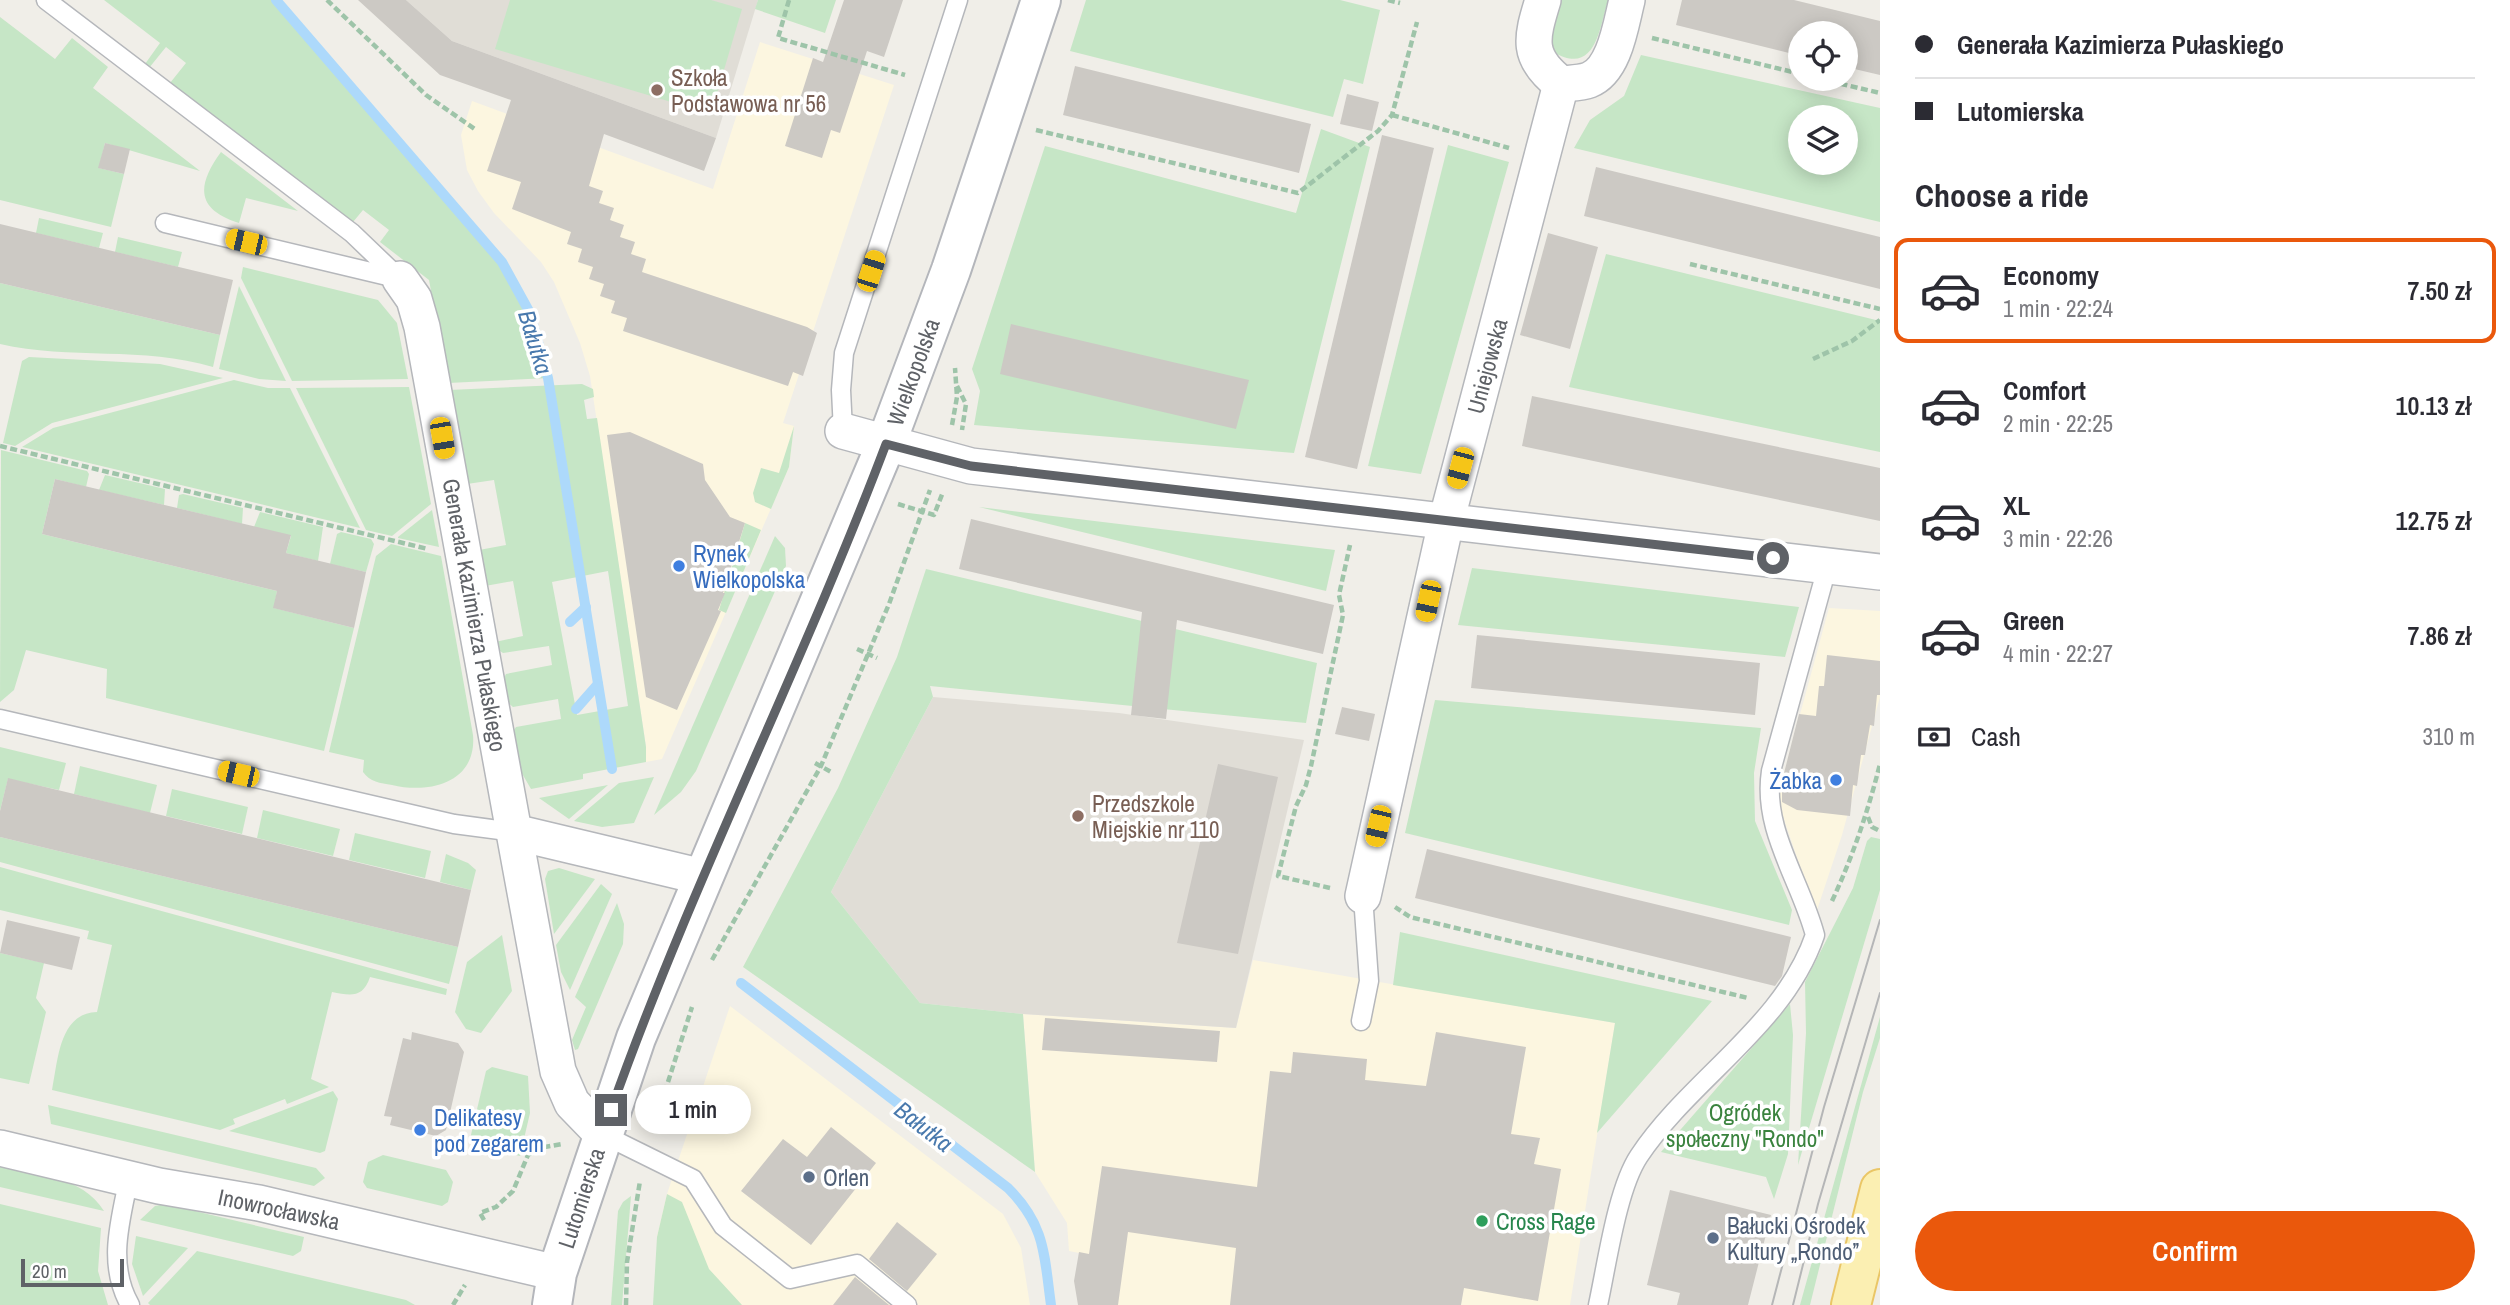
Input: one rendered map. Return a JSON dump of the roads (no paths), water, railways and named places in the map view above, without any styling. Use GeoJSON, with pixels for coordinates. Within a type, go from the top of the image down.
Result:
{"type":"FeatureCollection","features":[{"type":"Feature","properties":{"kind":"main road"},"geometry":{"type":"LineString","coordinates":[[1851,1305],[1880,1189]]}},
{"type":"Feature","properties":{"kind":"street","name":"Wielkopolska"},"geometry":{"type":"LineString","coordinates":[[681,928],[801,652],[886,444],[951,270],[1041,0]]}},
{"type":"Feature","properties":{"kind":"street"},"geometry":{"type":"LineString","coordinates":[[1543,0],[1535,26],[1534,51],[1539,63],[1561,84],[1591,79],[1600,72],[1615,41],[1627,0]]}},
{"type":"Feature","properties":{"kind":"street","name":"Uniejowska"},"geometry":{"type":"LineString","coordinates":[[1363,896],[1446,522],[1561,84]]}},
{"type":"Feature","properties":{"kind":"street","name":"Generała Kazimierza Pułaskiego"},"geometry":{"type":"LineString","coordinates":[[400,279],[414,299],[422,327],[558,1071],[572,1103],[602,1134]]}},
{"type":"Feature","properties":{"kind":"street"},"geometry":{"type":"LineString","coordinates":[[843,431],[971,466],[1880,572]]}},
{"type":"Feature","properties":{"kind":"street"},"geometry":{"type":"LineString","coordinates":[[514,832],[703,877]]}},
{"type":"Feature","properties":{"kind":"street","name":"Lutomierska"},"geometry":{"type":"LineString","coordinates":[[538,1305],[559,1294],[602,1134],[636,1038],[681,928]]}},
{"type":"Feature","properties":{"kind":"street","name":"Inowrocławska"},"geometry":{"type":"LineString","coordinates":[[0,1148],[129,1178],[259,1203],[559,1294]]}},
{"type":"Feature","properties":{"kind":"lane"},"geometry":{"type":"LineString","coordinates":[[47,0],[352,233],[400,279]]}},
{"type":"Feature","properties":{"kind":"lane"},"geometry":{"type":"LineString","coordinates":[[843,431],[841,390],[844,353],[958,0]]}},
{"type":"Feature","properties":{"kind":"lane"},"geometry":{"type":"LineString","coordinates":[[165,223],[400,279]]}},
{"type":"Feature","properties":{"kind":"lane"},"geometry":{"type":"LineString","coordinates":[[1598,1305],[1624,1193],[1638,1157],[1703,1080],[1776,1005],[1797,976],[1815,935],[1771,818],[1768,794],[1771,771],[1828,565]]}},
{"type":"Feature","properties":{"kind":"lane"},"geometry":{"type":"LineString","coordinates":[[0,719],[454,824],[514,832]]}},
{"type":"Feature","properties":{"kind":"lane"},"geometry":{"type":"LineString","coordinates":[[1361,1021],[1369,981],[1363,896]]}},
{"type":"Feature","properties":{"kind":"lane"},"geometry":{"type":"LineString","coordinates":[[602,1134],[693,1179],[723,1226],[790,1279],[857,1264],[907,1305]]}},
{"type":"Feature","properties":{"kind":"lane"},"geometry":{"type":"LineString","coordinates":[[129,1178],[119,1224],[116,1263],[119,1281],[130,1305]]}},
{"type":"Feature","properties":{"kind":"waterway","name":"Bałutka"},"geometry":{"type":"LineString","coordinates":[[276,0],[502,262],[530,313],[548,378],[612,769]]}},
{"type":"Feature","properties":{"kind":"waterway"},"geometry":{"type":"LineString","coordinates":[[570,622],[586,607]]}},
{"type":"Feature","properties":{"kind":"waterway"},"geometry":{"type":"LineString","coordinates":[[576,709],[598,684]]}},
{"type":"Feature","properties":{"kind":"waterway","name":"Bałutka"},"geometry":{"type":"LineString","coordinates":[[741,983],[1008,1188],[1030,1215],[1041,1242],[1051,1305]]}},
{"type":"Feature","properties":{"kind":"tram line"},"geometry":{"type":"LineString","coordinates":[[1772,1305],[1824,1107],[1880,920]]}},
{"type":"Feature","properties":{"kind":"tram line"},"geometry":{"type":"LineString","coordinates":[[1793,1305],[1818,1204],[1880,993]]}},
{"type":"Feature","properties":{"kind":"place","name":"Szkoła Podstawowa nr 56"},"geometry":{"type":"Point","coordinates":[657,90]}},
{"type":"Feature","properties":{"kind":"place","name":"Rynek Wielkopolska"},"geometry":{"type":"Point","coordinates":[679,566]}},
{"type":"Feature","properties":{"kind":"place","name":"Żabka"},"geometry":{"type":"Point","coordinates":[1836,780]}},
{"type":"Feature","properties":{"kind":"place","name":"Przedszkole Miejskie nr 110"},"geometry":{"type":"Point","coordinates":[1078,816]}},
{"type":"Feature","properties":{"kind":"place","name":"Delikatesy pod zegarem"},"geometry":{"type":"Point","coordinates":[420,1130]}},
{"type":"Feature","properties":{"kind":"place","name":"Orlen"},"geometry":{"type":"Point","coordinates":[809,1177]}},
{"type":"Feature","properties":{"kind":"place","name":"Cross Rage"},"geometry":{"type":"Point","coordinates":[1482,1221]}},
{"type":"Feature","properties":{"kind":"place","name":"Bałucki Ośrodek Kultury „Rondo”"},"geometry":{"type":"Point","coordinates":[1713,1238]}},
{"type":"Feature","properties":{"kind":"park label","name":"Ogródek społeczny \"Rondo\""},"geometry":{"type":"Point","coordinates":[1745,1125]}}]}
